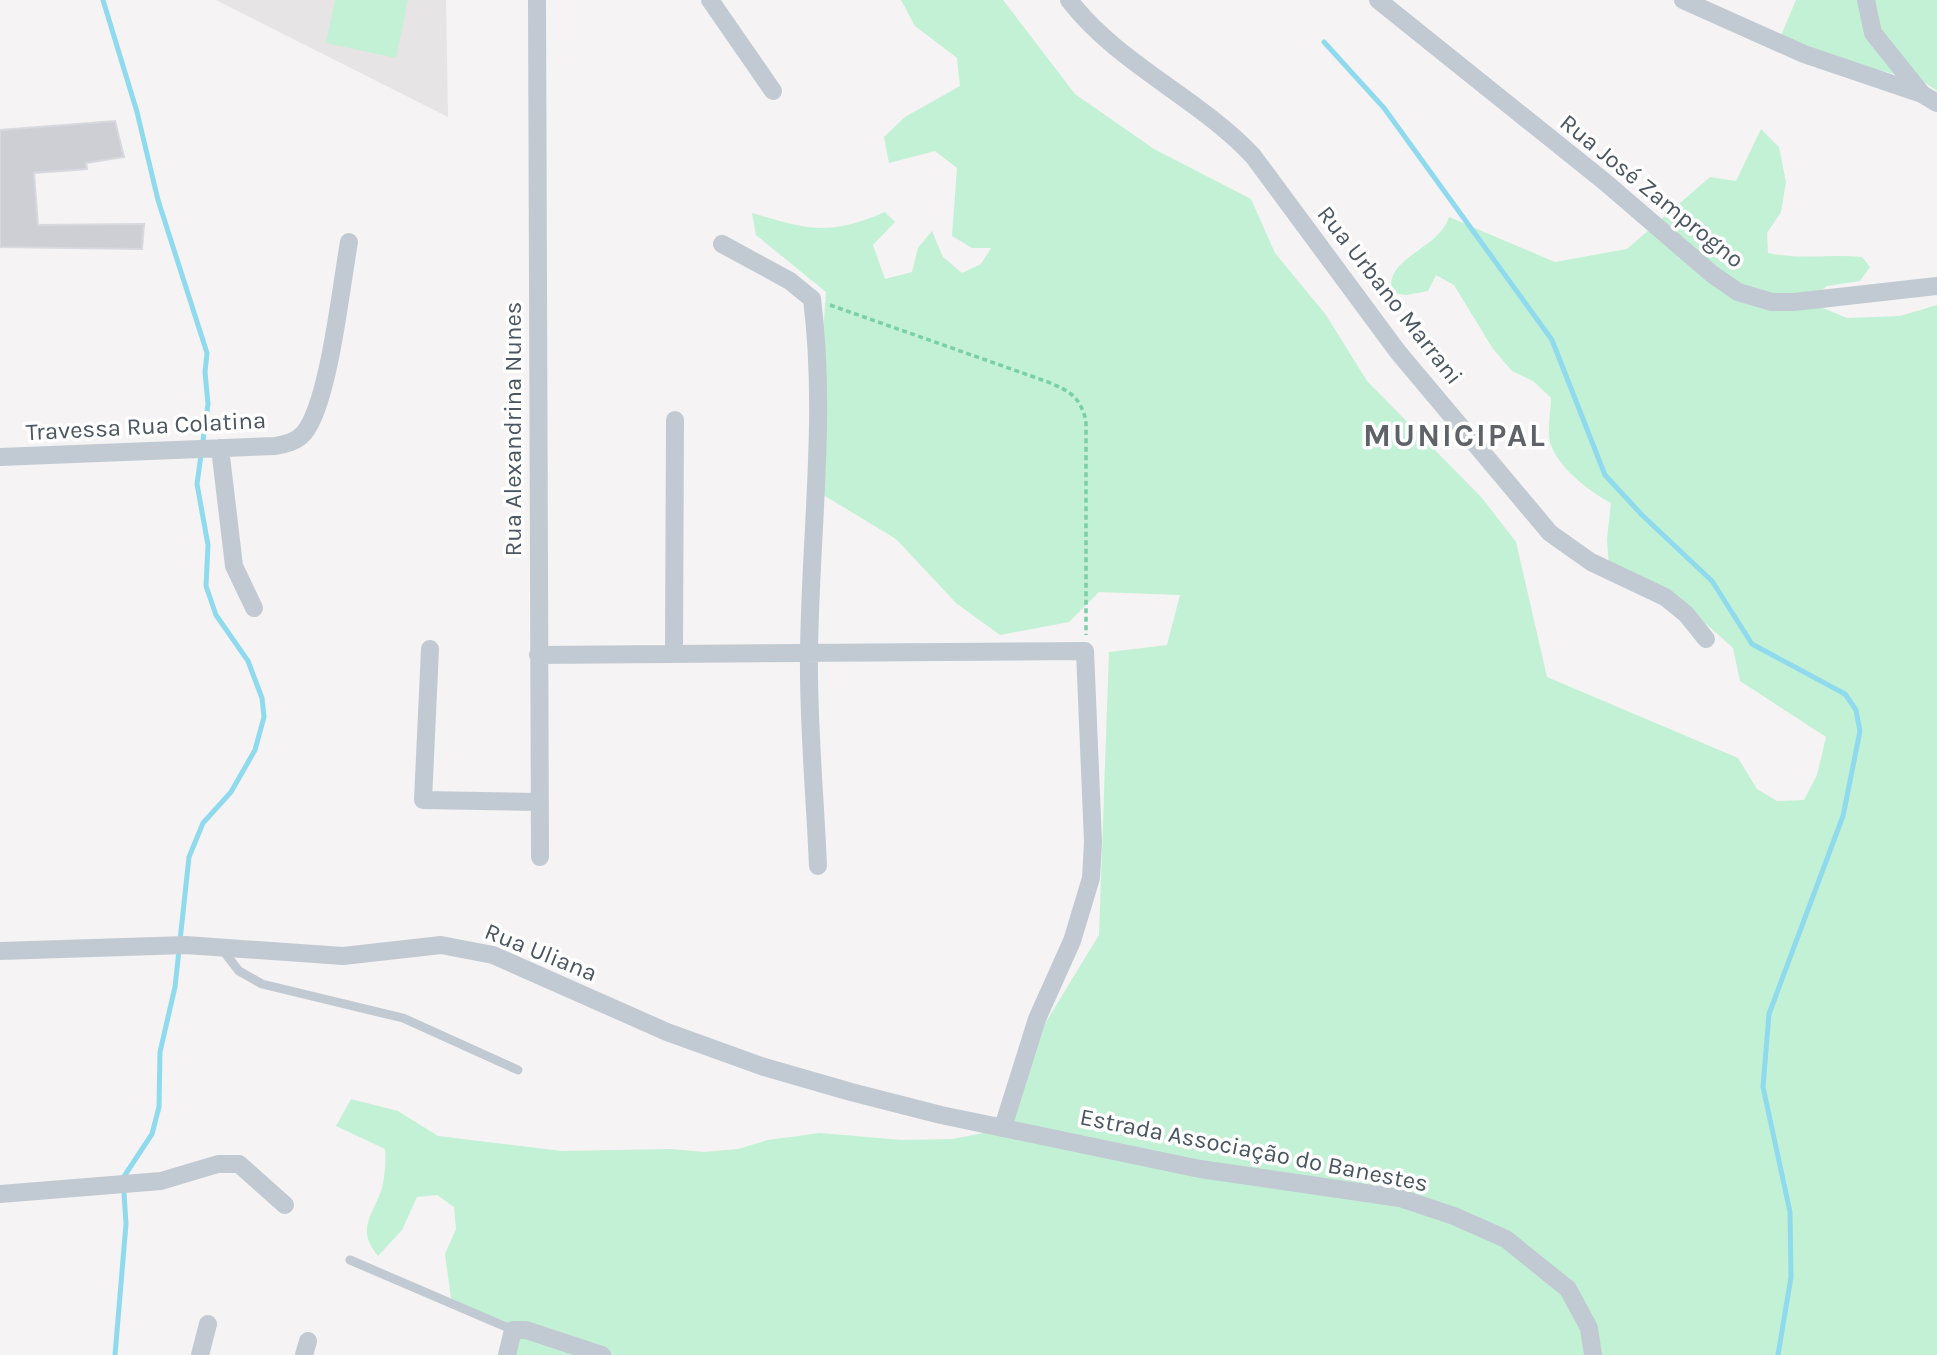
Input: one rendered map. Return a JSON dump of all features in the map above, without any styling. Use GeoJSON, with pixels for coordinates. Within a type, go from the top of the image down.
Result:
{"type":"FeatureCollection","features":[{"type":"Feature","properties":{"kind":"street","name":"Rua Alexandrina Nunes"},"geometry":{"type":"LineString","coordinates":[[537,0],[540,857]]}},
{"type":"Feature","properties":{"kind":"street"},"geometry":{"type":"LineString","coordinates":[[710,0],[773,91]]}},
{"type":"Feature","properties":{"kind":"street","name":"Rua Urbano Marrani"},"geometry":{"type":"LineString","coordinates":[[1069,0],[1112,43],[1228,131],[1253,156],[1398,352],[1550,533],[1591,562],[1665,597],[1686,614],[1706,639]]}},
{"type":"Feature","properties":{"kind":"street","name":"Rua José Zamprogno"},"geometry":{"type":"LineString","coordinates":[[1378,0],[1605,182],[1712,274],[1738,292],[1772,302],[1794,302],[1937,286]]}},
{"type":"Feature","properties":{"kind":"street"},"geometry":{"type":"LineString","coordinates":[[1684,0],[1804,54],[1930,98]]}},
{"type":"Feature","properties":{"kind":"street"},"geometry":{"type":"LineString","coordinates":[[1866,0],[1873,33],[1930,98]]}},
{"type":"Feature","properties":{"kind":"street","name":"Travessa Rua Colatina"},"geometry":{"type":"LineString","coordinates":[[0,457],[286,444],[305,431],[321,399],[349,242]]}},
{"type":"Feature","properties":{"kind":"street"},"geometry":{"type":"LineString","coordinates":[[722,244],[796,285],[812,299],[817,356],[817,453],[809,655],[818,866]]}},
{"type":"Feature","properties":{"kind":"street"},"geometry":{"type":"LineString","coordinates":[[674,652],[675,420]]}},
{"type":"Feature","properties":{"kind":"street"},"geometry":{"type":"LineString","coordinates":[[207,449],[234,566],[254,608]]}},
{"type":"Feature","properties":{"kind":"street"},"geometry":{"type":"LineString","coordinates":[[430,649],[424,800],[540,802]]}},
{"type":"Feature","properties":{"kind":"street"},"geometry":{"type":"LineString","coordinates":[[538,655],[1086,651],[1093,842],[1091,878],[1072,941],[1037,1019],[1003,1127]]}},
{"type":"Feature","properties":{"kind":"street","name":"Rua Uliana"},"geometry":{"type":"LineString","coordinates":[[0,951],[186,945],[343,956],[441,945],[468,949],[493,955],[667,1032],[764,1067],[941,1115],[1003,1127]]}},
{"type":"Feature","properties":{"kind":"street","name":"Estrada Associação do Banestes"},"geometry":{"type":"LineString","coordinates":[[1003,1127],[1200,1169],[1399,1198],[1484,1227],[1516,1246],[1568,1289],[1589,1328],[1593,1355]]}},
{"type":"Feature","properties":{"kind":"street"},"geometry":{"type":"LineString","coordinates":[[0,1194],[161,1181],[218,1164],[239,1164],[285,1205]]}},
{"type":"Feature","properties":{"kind":"street"},"geometry":{"type":"LineString","coordinates":[[200,1355],[208,1324]]}},
{"type":"Feature","properties":{"kind":"street"},"geometry":{"type":"LineString","coordinates":[[507,1355],[513,1330],[538,1332],[602,1355]]}},
{"type":"Feature","properties":{"kind":"lane"},"geometry":{"type":"LineString","coordinates":[[220,946],[239,971],[262,984],[403,1018],[517,1070]]}},
{"type":"Feature","properties":{"kind":"lane"},"geometry":{"type":"LineString","coordinates":[[350,1260],[513,1330]]}},
{"type":"Feature","properties":{"kind":"path"},"geometry":{"type":"LineString","coordinates":[[812,299],[1048,382],[1067,390],[1081,402],[1086,420],[1086,651]]}},
{"type":"Feature","properties":{"kind":"shaded area"},"geometry":{"type":"Polygon","coordinates":[[[216,0],[446,0],[448,117],[216,0]]]}},
{"type":"Feature","properties":{"kind":"green space"},"geometry":{"type":"Polygon","coordinates":[[[335,0],[408,0],[396,58],[326,43],[335,0]]]}},
{"type":"Feature","properties":{"kind":"green space"},"geometry":{"type":"Polygon","coordinates":[[[901,0],[1003,0],[1075,94],[1154,149],[1251,199],[1275,253],[1326,315],[1367,381],[1482,498],[1516,542],[1547,677],[1738,758],[1757,789],[1777,801],[1804,800],[1817,775],[1826,737],[1740,681],[1733,648],[1677,598],[1609,567],[1607,540],[1611,503],[1584,485],[1560,461],[1549,437],[1551,398],[1533,381],[1512,371],[1493,349],[1454,285],[1436,275],[1428,291],[1406,295],[1392,293],[1391,281],[1403,262],[1434,238],[1449,217],[1555,262],[1627,249],[1710,177],[1736,181],[1761,129],[1779,147],[1786,182],[1781,212],[1767,233],[1768,253],[1862,257],[1870,267],[1860,281],[1827,286],[1809,300],[1811,303],[1847,318],[1900,316],[1937,305],[1937,1355],[506,1355],[504,1325],[451,1298],[445,1254],[456,1229],[454,1207],[437,1195],[417,1197],[402,1230],[378,1256],[368,1239],[367,1225],[383,1184],[385,1149],[336,1126],[351,1099],[398,1111],[438,1136],[562,1151],[671,1149],[704,1152],[738,1149],[768,1140],[820,1133],[902,1140],[953,1139],[983,1133],[1003,1115],[1019,1066],[1099,935],[1109,652],[1167,645],[1180,595],[1099,592],[1069,622],[1000,635],[956,603],[896,539],[820,493],[821,364],[826,292],[756,235],[752,213],[819,228],[849,225],[885,212],[895,222],[873,245],[885,279],[912,272],[918,248],[932,231],[943,257],[962,273],[981,264],[991,248],[972,248],[952,236],[957,168],[935,151],[889,163],[884,137],[905,117],[960,86],[957,58],[915,26],[901,0]]]}},
{"type":"Feature","properties":{"kind":"green space"},"geometry":{"type":"Polygon","coordinates":[[[1796,0],[1937,0],[1937,91],[1924,82],[1778,43],[1796,0]]]}},
{"type":"Feature","properties":{"kind":"building"},"geometry":{"type":"Polygon","coordinates":[[[115,121],[124,157],[86,163],[87,169],[34,173],[38,225],[144,224],[142,249],[0,247],[0,130],[115,121]]]}},
{"type":"Feature","properties":{"kind":"waterway"},"geometry":{"type":"LineString","coordinates":[[103,0],[137,112],[158,200],[207,353],[205,372],[208,404],[197,484],[208,545],[206,586],[216,615],[248,661],[262,698],[264,717],[255,750],[231,792],[203,823],[189,857],[175,987],[160,1052],[159,1107],[152,1134],[123,1178],[126,1224],[115,1355]]}},
{"type":"Feature","properties":{"kind":"waterway"},"geometry":{"type":"LineString","coordinates":[[1324,42],[1384,108],[1552,340],[1605,475],[1642,515],[1712,581],[1752,644],[1845,694],[1856,710],[1860,731],[1843,816],[1769,1014],[1763,1087],[1790,1212],[1791,1277],[1778,1355]]}},
{"type":"Feature","properties":{"kind":"district","name":"MUNICIPAL"},"geometry":{"type":"Point","coordinates":[1455,435]}}]}
